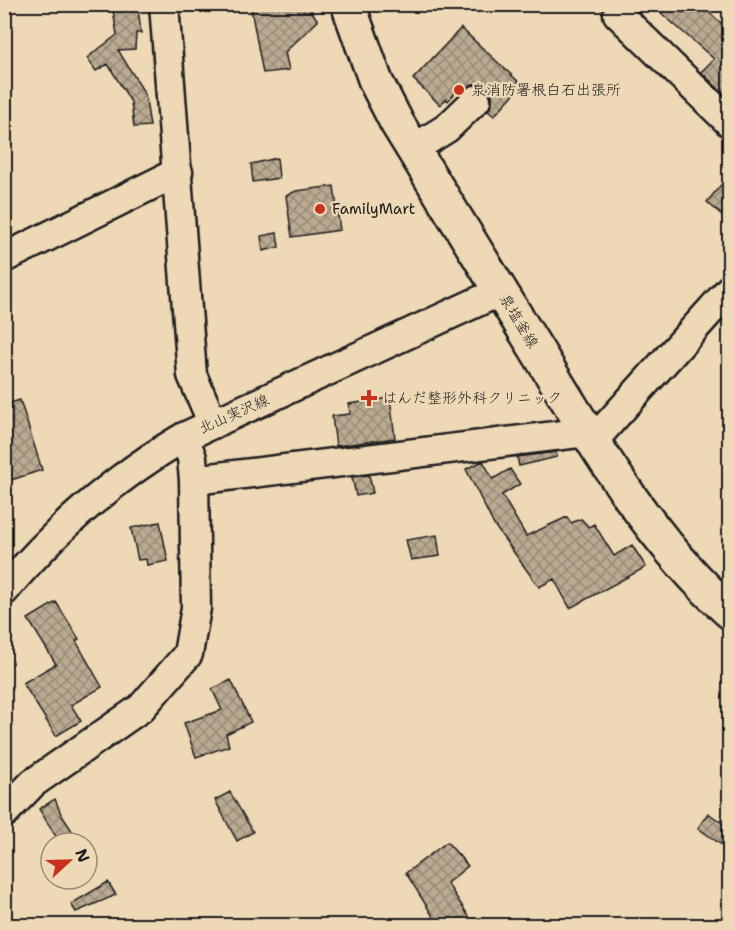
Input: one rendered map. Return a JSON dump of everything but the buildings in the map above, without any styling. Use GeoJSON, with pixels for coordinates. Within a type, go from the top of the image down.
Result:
{"type":"FeatureCollection","features":[{"type":"Feature","properties":{"kind":"main road","name":"泉塩釜線"},"geometry":{"type":"LineString","coordinates":[[348,4],[376,82],[413,149],[590,437],[661,541],[697,582],[729,612]]}},
{"type":"Feature","properties":{"kind":"street"},"geometry":{"type":"LineString","coordinates":[[164,4],[192,375],[213,424]]}},
{"type":"Feature","properties":{"kind":"street"},"geometry":{"type":"LineString","coordinates":[[618,14],[729,123]]}},
{"type":"Feature","properties":{"kind":"street"},"geometry":{"type":"LineString","coordinates":[[413,149],[447,128],[476,100]]}},
{"type":"Feature","properties":{"kind":"street"},"geometry":{"type":"LineString","coordinates":[[4,258],[178,172]]}},
{"type":"Feature","properties":{"kind":"street"},"geometry":{"type":"LineString","coordinates":[[194,480],[590,437],[729,289]]}},
{"type":"Feature","properties":{"kind":"street","name":"北山実沢線"},"geometry":{"type":"LineString","coordinates":[[4,591],[35,554],[74,516],[139,464],[184,437],[501,291]]}},
{"type":"Feature","properties":{"kind":"street"},"geometry":{"type":"LineString","coordinates":[[4,813],[33,783],[141,708],[188,654],[196,608],[194,480],[192,458],[184,437]]}},
{"type":"Feature","properties":{"kind":"place","name":"泉消防署根白石出張所"},"geometry":{"type":"Point","coordinates":[459,90]}},
{"type":"Feature","properties":{"kind":"place","name":"FamilyMart"},"geometry":{"type":"Point","coordinates":[320,209]}},
{"type":"Feature","properties":{"kind":"place","name":"はんだ整形外科クリニック"},"geometry":{"type":"Point","coordinates":[369,398]}}]}
